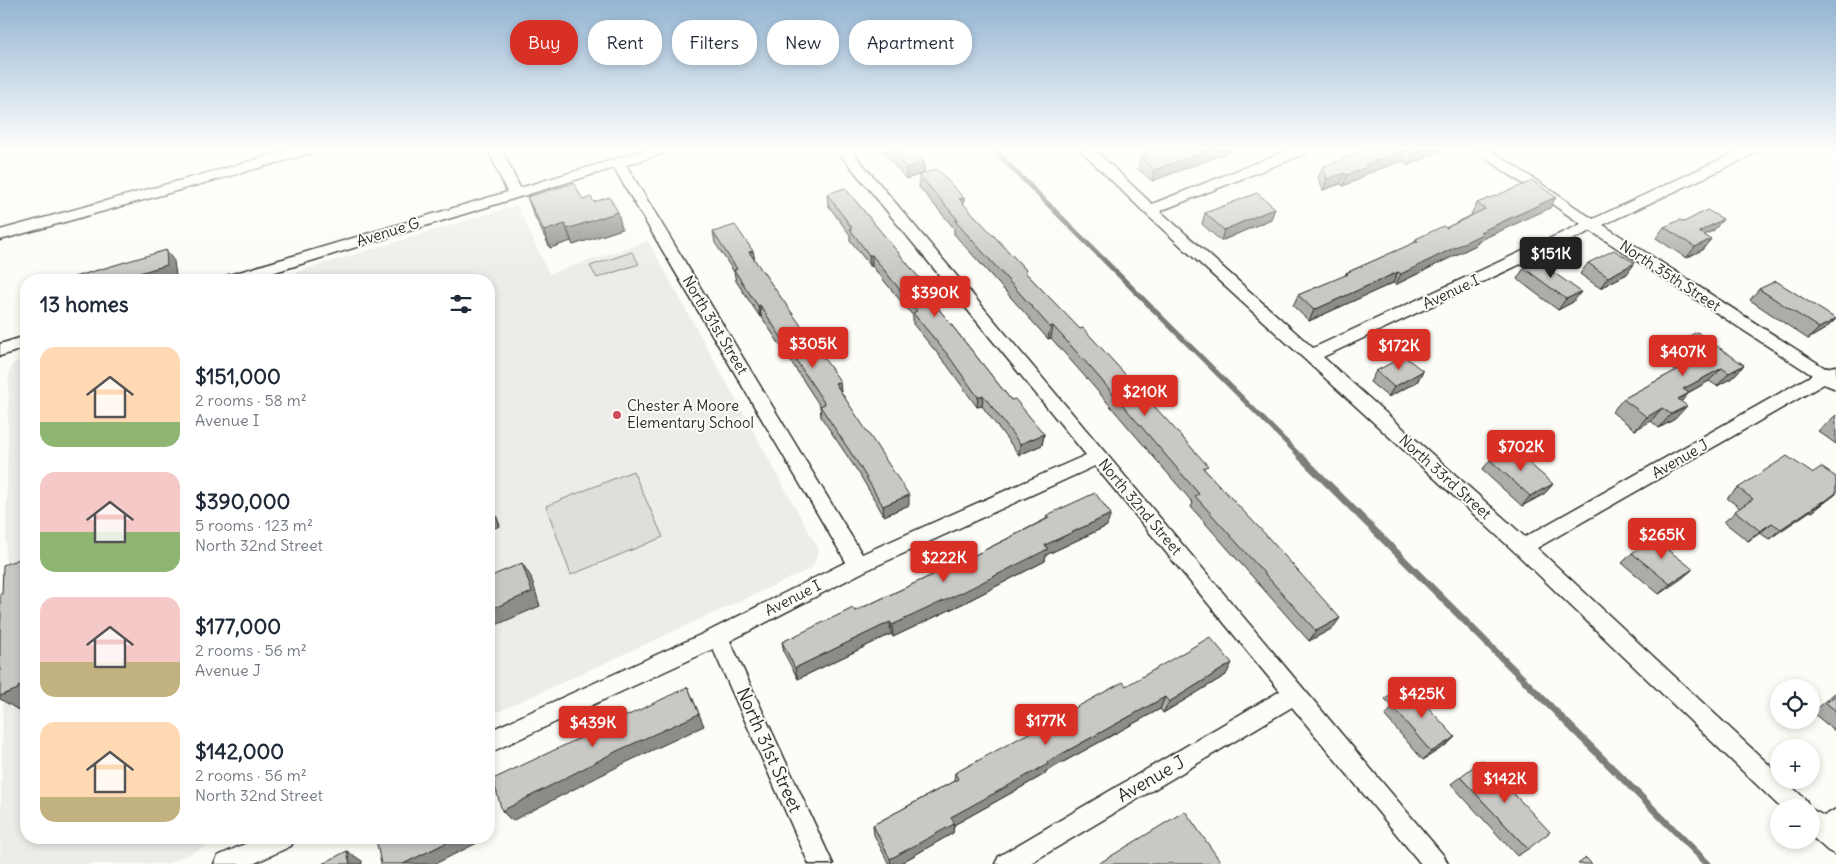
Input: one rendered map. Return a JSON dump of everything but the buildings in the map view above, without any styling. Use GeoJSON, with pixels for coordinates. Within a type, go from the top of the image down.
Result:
{"type":"FeatureCollection","features":[{"type":"Feature","properties":{"kind":"street"},"geometry":{"type":"LineString","coordinates":[[0,235],[161,190]]}},
{"type":"Feature","properties":{"kind":"street"},"geometry":{"type":"LineString","coordinates":[[513,190],[515,194]]}},
{"type":"Feature","properties":{"kind":"street","name":"Avenue G"},"geometry":{"type":"LineString","coordinates":[[251,274],[527,190]]}},
{"type":"Feature","properties":{"kind":"street","name":"North 31st Street"},"geometry":{"type":"LineString","coordinates":[[634,190],[858,565]]}},
{"type":"Feature","properties":{"kind":"street","name":"North 32nd Street"},"geometry":{"type":"LineString","coordinates":[[877,190],[1436,864]]}},
{"type":"Feature","properties":{"kind":"street","name":"North 33rd Street"},"geometry":{"type":"LineString","coordinates":[[1129,190],[1523,547],[1789,799]]}},
{"type":"Feature","properties":{"kind":"street"},"geometry":{"type":"LineString","coordinates":[[1150,210],[1200,190]]}},
{"type":"Feature","properties":{"kind":"street","name":"North 35th Street"},"geometry":{"type":"LineString","coordinates":[[1541,190],[1594,226],[1832,376]]}},
{"type":"Feature","properties":{"kind":"street","name":"Avenue I"},"geometry":{"type":"LineString","coordinates":[[1311,356],[1668,190]]}},
{"type":"Feature","properties":{"kind":"street"},"geometry":{"type":"LineString","coordinates":[[0,350],[20,344]]}},
{"type":"Feature","properties":{"kind":"street","name":"Avenue J"},"geometry":{"type":"LineString","coordinates":[[1523,547],[1832,376]]}},
{"type":"Feature","properties":{"kind":"street","name":"Avenue I"},"geometry":{"type":"LineString","coordinates":[[495,739],[718,636],[858,565],[1098,457]]}},
{"type":"Feature","properties":{"kind":"street","name":"North 31st Street"},"geometry":{"type":"LineString","coordinates":[[718,636],[821,864]]}},
{"type":"Feature","properties":{"kind":"street","name":"Avenue J"},"geometry":{"type":"LineString","coordinates":[[1007,864],[1295,694]]}},
{"type":"Feature","properties":{"kind":"street"},"geometry":{"type":"LineString","coordinates":[[226,864],[270,844]]}},
{"type":"Feature","properties":{"kind":"shaded area","name":"Chester A Moore Elementary School"},"geometry":{"type":"Polygon","coordinates":[[[517,205],[549,274],[648,241],[819,550],[812,568],[495,713],[495,274],[291,274],[517,205]]]}},
{"type":"Feature","properties":{"kind":"shaded area"},"geometry":{"type":"Polygon","coordinates":[[[632,252],[639,264],[597,278],[590,266],[632,252]]]}},
{"type":"Feature","properties":{"kind":"shaded area"},"geometry":{"type":"Polygon","coordinates":[[[20,359],[20,844],[211,844],[167,864],[0,864],[9,372],[12,365],[20,359]]]}},
{"type":"Feature","properties":{"kind":"shaded area"},"geometry":{"type":"Polygon","coordinates":[[[633,471],[663,537],[571,575],[546,506],[633,471]]]}},
{"type":"Feature","properties":{"kind":"waterway"},"geometry":{"type":"LineString","coordinates":[[1034,190],[1708,864]]}},
{"type":"Feature","properties":{"kind":"place","name":"Chester A Moore Elementary School"},"geometry":{"type":"Point","coordinates":[617,415]}}]}
